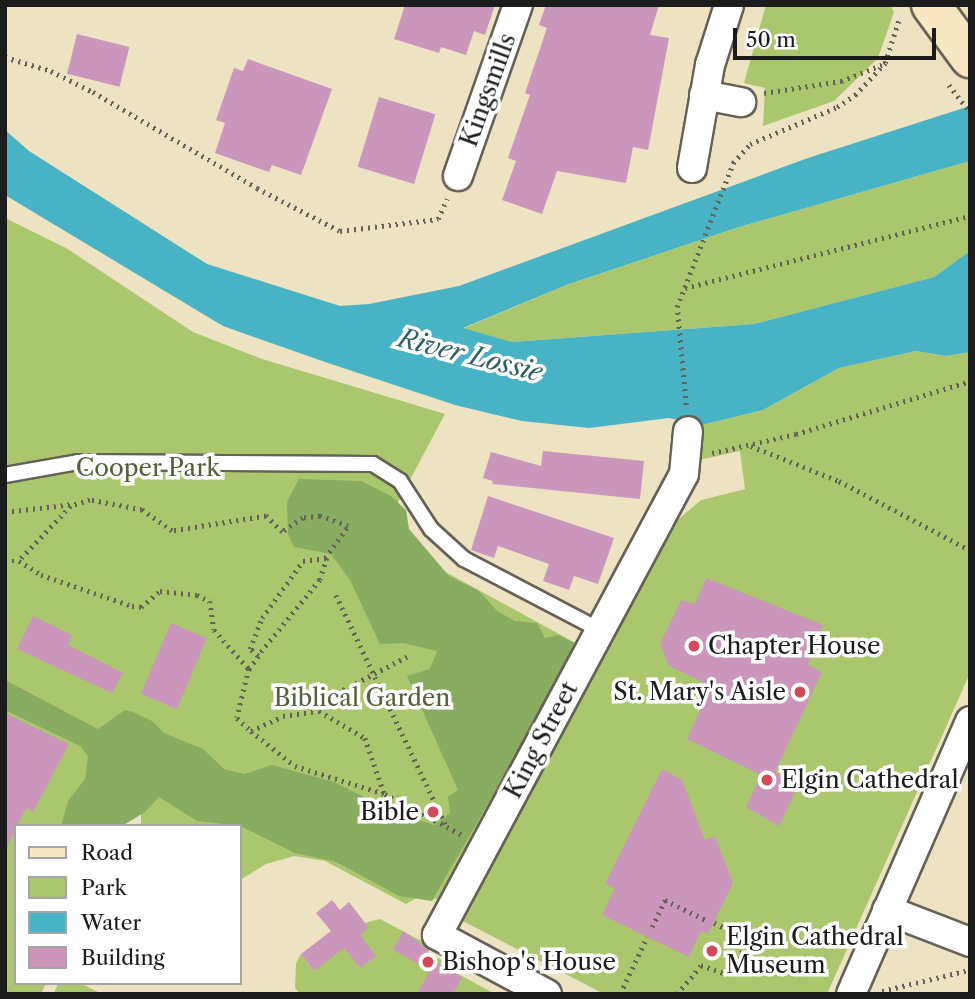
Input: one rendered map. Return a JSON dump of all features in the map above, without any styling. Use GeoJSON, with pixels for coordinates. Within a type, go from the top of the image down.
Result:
{"type":"FeatureCollection","features":[{"type":"Feature","properties":{"kind":"street","name":"Kingsmills"},"geometry":{"type":"LineString","coordinates":[[458,176],[518,5]]}},
{"type":"Feature","properties":{"kind":"street"},"geometry":{"type":"LineString","coordinates":[[692,168],[705,95],[729,5]]}},
{"type":"Feature","properties":{"kind":"street"},"geometry":{"type":"LineString","coordinates":[[931,5],[958,70]]}},
{"type":"Feature","properties":{"kind":"street"},"geometry":{"type":"LineString","coordinates":[[705,95],[741,102]]}},
{"type":"Feature","properties":{"kind":"street","name":"King Street"},"geometry":{"type":"LineString","coordinates":[[547,994],[437,934],[684,474],[688,431]]}},
{"type":"Feature","properties":{"kind":"street"},"geometry":{"type":"LineString","coordinates":[[851,994],[970,721]]}},
{"type":"Feature","properties":{"kind":"street"},"geometry":{"type":"LineString","coordinates":[[887,910],[970,942]]}},
{"type":"Feature","properties":{"kind":"lane"},"geometry":{"type":"LineString","coordinates":[[5,475],[40,466],[78,462],[373,464],[400,481],[431,529],[464,559],[600,630]]}},
{"type":"Feature","properties":{"kind":"path"},"geometry":{"type":"LineString","coordinates":[[688,431],[677,307],[733,163],[750,144],[837,107],[885,63],[903,6]]}},
{"type":"Feature","properties":{"kind":"path"},"geometry":{"type":"LineString","coordinates":[[5,57],[51,71],[93,92],[340,231],[438,219],[458,176]]}},
{"type":"Feature","properties":{"kind":"path"},"geometry":{"type":"LineString","coordinates":[[741,102],[761,93],[841,81],[885,63]]}},
{"type":"Feature","properties":{"kind":"path"},"geometry":{"type":"LineString","coordinates":[[958,70],[970,111]]}},
{"type":"Feature","properties":{"kind":"path"},"geometry":{"type":"LineString","coordinates":[[684,288],[970,216]]}},
{"type":"Feature","properties":{"kind":"path"},"geometry":{"type":"LineString","coordinates":[[684,474],[704,455],[750,446],[970,381]]}},
{"type":"Feature","properties":{"kind":"path"},"geometry":{"type":"LineString","coordinates":[[750,446],[839,481],[970,550]]}},
{"type":"Feature","properties":{"kind":"path"},"geometry":{"type":"LineString","coordinates":[[5,512],[112,501],[142,510],[172,531],[266,516],[282,532],[303,518],[320,516],[348,526],[325,558],[320,580],[248,669],[237,718],[295,766],[385,793],[446,827],[337,595]]}},
{"type":"Feature","properties":{"kind":"path"},"geometry":{"type":"LineString","coordinates":[[19,561],[74,504]]}},
{"type":"Feature","properties":{"kind":"path"},"geometry":{"type":"LineString","coordinates":[[258,656],[250,649],[262,618],[303,561],[325,558]]}},
{"type":"Feature","properties":{"kind":"path"},"geometry":{"type":"LineString","coordinates":[[5,561],[19,561],[41,575],[138,607],[160,592],[197,595],[210,601],[214,630],[248,669]]}},
{"type":"Feature","properties":{"kind":"path"},"geometry":{"type":"LineString","coordinates":[[337,693],[408,656]]}},
{"type":"Feature","properties":{"kind":"path"},"geometry":{"type":"LineString","coordinates":[[251,732],[284,716],[319,711],[365,738],[385,793]]}},
{"type":"Feature","properties":{"kind":"path"},"geometry":{"type":"LineString","coordinates":[[652,927],[665,900],[706,920]]}},
{"type":"Feature","properties":{"kind":"path"},"geometry":{"type":"LineString","coordinates":[[677,994],[702,965],[726,974],[733,972],[747,940],[714,923]]}},
{"type":"Feature","properties":{"kind":"path"},"geometry":{"type":"LineString","coordinates":[[620,994],[647,937]]}},
{"type":"Feature","properties":{"kind":"path"},"geometry":{"type":"LineString","coordinates":[[872,994],[970,970]]}},
{"type":"Feature","properties":{"kind":"green space"},"geometry":{"type":"Polygon","coordinates":[[[766,5],[890,5],[894,12],[878,58],[834,101],[763,126],[765,88],[744,83],[766,5]]]}},
{"type":"Feature","properties":{"kind":"green space"},"geometry":{"type":"Polygon","coordinates":[[[970,161],[970,251],[934,277],[754,324],[512,342],[462,329],[569,284],[739,227],[970,161]]]}},
{"type":"Feature","properties":{"kind":"green space"},"geometry":{"type":"Polygon","coordinates":[[[5,218],[66,248],[193,332],[262,359],[445,414],[380,536],[579,645],[437,899],[418,897],[406,904],[325,861],[294,856],[266,864],[242,879],[242,824],[141,824],[141,812],[96,824],[14,824],[14,985],[45,985],[41,994],[5,994],[5,218]]]}},
{"type":"Feature","properties":{"kind":"green space"},"geometry":{"type":"Polygon","coordinates":[[[916,351],[946,356],[970,352],[970,673],[827,994],[604,994],[459,919],[673,524],[701,500],[745,489],[740,451],[699,460],[702,425],[763,410],[839,368],[916,351]]]}},
{"type":"Feature","properties":{"kind":"green space"},"geometry":{"type":"Polygon","coordinates":[[[299,479],[361,481],[391,496],[406,510],[409,529],[449,576],[479,591],[497,611],[515,621],[537,623],[545,638],[558,635],[579,645],[432,901],[399,896],[336,862],[295,853],[242,827],[242,824],[197,821],[159,797],[145,812],[125,824],[62,824],[68,801],[85,779],[88,756],[80,746],[5,710],[5,680],[98,729],[125,710],[133,712],[152,721],[164,733],[203,749],[224,769],[244,774],[272,765],[334,782],[392,811],[434,825],[450,813],[448,797],[458,790],[407,676],[430,669],[437,651],[403,643],[380,644],[350,580],[331,554],[294,547],[288,534],[287,502],[299,479]]]}},
{"type":"Feature","properties":{"kind":"green space"},"geometry":{"type":"Polygon","coordinates":[[[380,919],[431,946],[428,953],[442,960],[440,964],[495,994],[300,994],[295,988],[296,963],[301,954],[314,971],[365,923],[380,919]]]}},
{"type":"Feature","properties":{"kind":"green space"},"geometry":{"type":"Polygon","coordinates":[[[57,985],[84,985],[102,994],[54,994],[57,985]]]}},
{"type":"Feature","properties":{"kind":"water","name":"River Lossie"},"geometry":{"type":"Polygon","coordinates":[[[970,106],[970,161],[739,227],[569,284],[463,328],[512,342],[754,324],[934,277],[970,251],[970,352],[946,356],[916,351],[839,368],[763,410],[702,425],[669,418],[589,428],[522,421],[455,405],[223,326],[5,195],[5,130],[29,151],[207,264],[340,306],[369,304],[459,286],[808,158],[970,106]]]}},
{"type":"Feature","properties":{"kind":"building"},"geometry":{"type":"Polygon","coordinates":[[[405,5],[495,5],[485,35],[474,31],[466,55],[441,47],[439,53],[394,39],[405,5]]]}},
{"type":"Feature","properties":{"kind":"building"},"geometry":{"type":"Polygon","coordinates":[[[546,5],[659,5],[650,35],[669,38],[648,150],[633,147],[626,183],[557,171],[542,214],[502,200],[516,161],[508,158],[530,95],[525,93],[547,28],[539,25],[546,5]]]}},
{"type":"Feature","properties":{"kind":"building"},"geometry":{"type":"Polygon","coordinates":[[[77,34],[129,47],[119,87],[67,74],[77,34]]]}},
{"type":"Feature","properties":{"kind":"building"},"geometry":{"type":"Polygon","coordinates":[[[248,59],[332,89],[301,175],[272,165],[269,172],[215,153],[225,123],[216,120],[234,68],[243,71],[248,59]]]}},
{"type":"Feature","properties":{"kind":"building"},"geometry":{"type":"Polygon","coordinates":[[[379,97],[435,114],[414,184],[358,167],[379,97]]]}},
{"type":"Feature","properties":{"kind":"building"},"geometry":{"type":"Polygon","coordinates":[[[543,451],[644,461],[640,499],[492,484],[493,481],[483,478],[491,452],[541,466],[543,451]]]}},
{"type":"Feature","properties":{"kind":"building"},"geometry":{"type":"Polygon","coordinates":[[[488,496],[614,538],[598,584],[574,576],[569,590],[543,581],[549,564],[498,546],[494,558],[471,550],[488,496]]]}},
{"type":"Feature","properties":{"kind":"building"},"geometry":{"type":"Polygon","coordinates":[[[706,578],[823,625],[808,665],[822,672],[775,772],[799,784],[779,826],[746,807],[761,775],[687,739],[711,686],[669,666],[660,644],[681,600],[695,604],[706,578]]]}},
{"type":"Feature","properties":{"kind":"building"},"geometry":{"type":"Polygon","coordinates":[[[33,616],[72,635],[68,645],[123,673],[112,693],[17,649],[33,616]]]}},
{"type":"Feature","properties":{"kind":"building"},"geometry":{"type":"Polygon","coordinates":[[[171,623],[207,638],[177,709],[141,694],[171,623]]]}},
{"type":"Feature","properties":{"kind":"building"},"geometry":{"type":"Polygon","coordinates":[[[5,713],[69,744],[33,812],[26,808],[18,824],[14,824],[14,833],[5,851],[5,713]]]}},
{"type":"Feature","properties":{"kind":"building"},"geometry":{"type":"Polygon","coordinates":[[[662,769],[682,780],[705,840],[715,836],[733,883],[708,934],[701,931],[689,957],[602,915],[615,888],[605,884],[662,769]]]}},
{"type":"Feature","properties":{"kind":"building"},"geometry":{"type":"Polygon","coordinates":[[[332,900],[340,910],[349,902],[369,928],[360,935],[376,956],[360,968],[344,948],[314,971],[301,954],[331,931],[316,913],[332,900]]]}},
{"type":"Feature","properties":{"kind":"building"},"geometry":{"type":"Polygon","coordinates":[[[403,931],[429,950],[421,965],[393,950],[403,931]]]}},
{"type":"Feature","properties":{"kind":"building"},"geometry":{"type":"Polygon","coordinates":[[[435,962],[462,977],[453,994],[417,994],[435,962]]]}},
{"type":"Feature","properties":{"kind":"place","name":"Chapter House"},"geometry":{"type":"Point","coordinates":[694,646]}},
{"type":"Feature","properties":{"kind":"place","name":"St. Mary's Aisle"},"geometry":{"type":"Point","coordinates":[800,692]}},
{"type":"Feature","properties":{"kind":"place","name":"Elgin Cathedral"},"geometry":{"type":"Point","coordinates":[767,780]}},
{"type":"Feature","properties":{"kind":"place","name":"Bible"},"geometry":{"type":"Point","coordinates":[433,812]}},
{"type":"Feature","properties":{"kind":"place","name":"Elgin Cathedral Museum"},"geometry":{"type":"Point","coordinates":[712,951]}},
{"type":"Feature","properties":{"kind":"place","name":"Bishop's House"},"geometry":{"type":"Point","coordinates":[428,962]}},
{"type":"Feature","properties":{"kind":"park label","name":"Cooper Park"},"geometry":{"type":"Point","coordinates":[148,468]}},
{"type":"Feature","properties":{"kind":"park label","name":"Biblical Garden"},"geometry":{"type":"Point","coordinates":[362,698]}}]}
